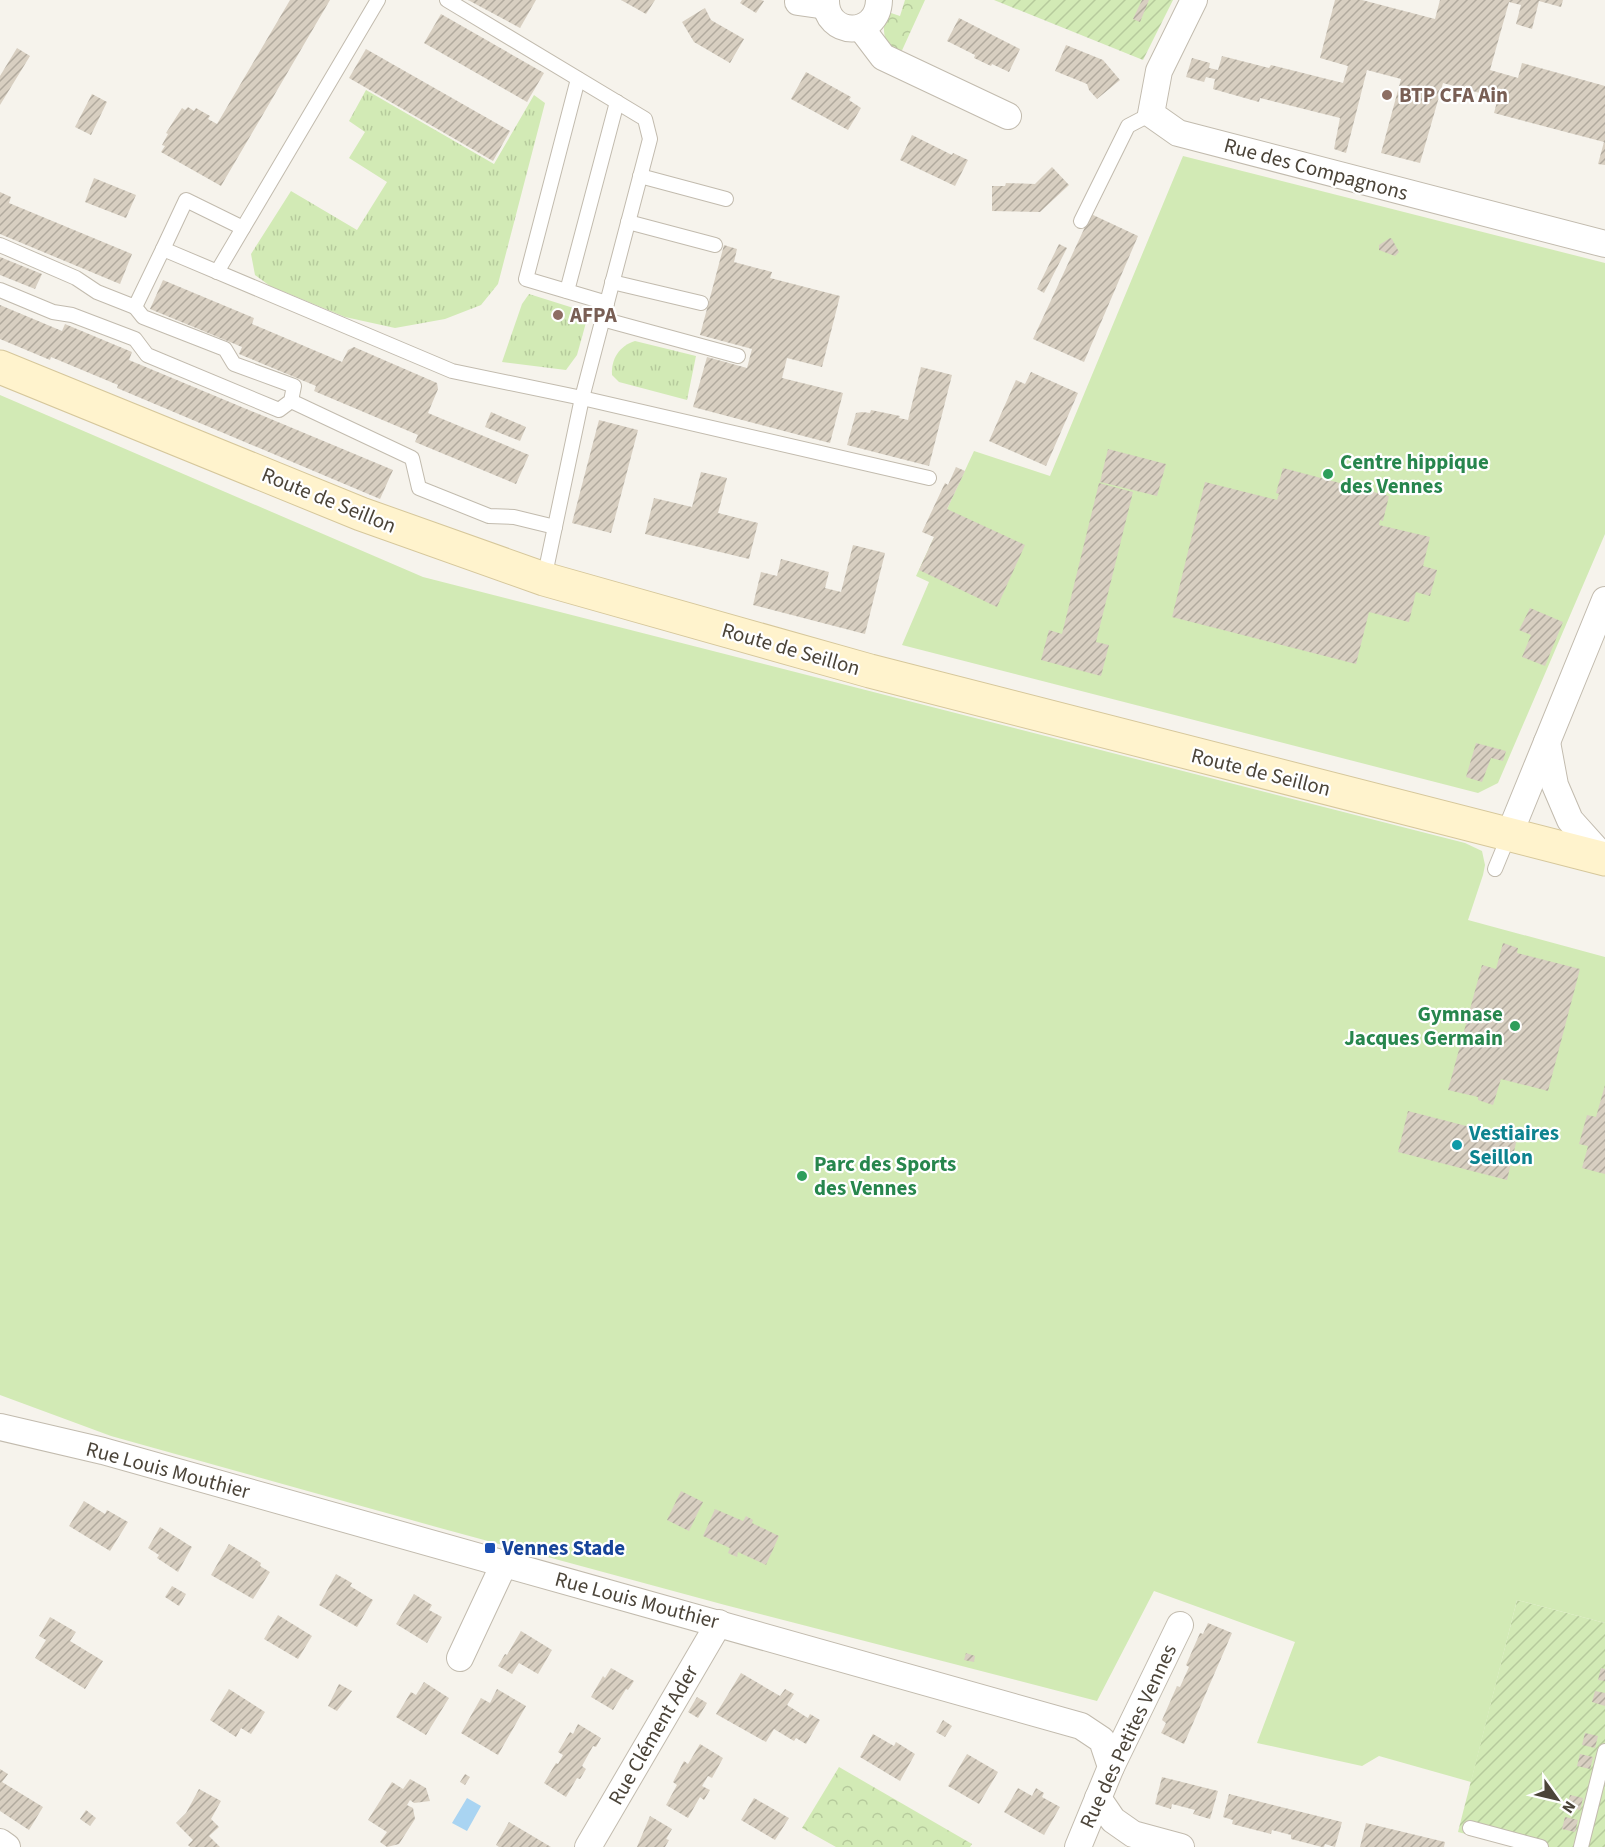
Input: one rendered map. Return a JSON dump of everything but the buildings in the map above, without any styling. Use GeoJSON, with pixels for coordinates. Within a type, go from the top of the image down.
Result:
{"type":"FeatureCollection","features":[{"type":"Feature","properties":{"kind":"street"},"geometry":{"type":"LineString","coordinates":[[798,2],[826,3],[830,17],[836,23],[845,28],[861,28],[875,16],[879,8],[879,0]]}},
{"type":"Feature","properties":{"kind":"street"},"geometry":{"type":"LineString","coordinates":[[1151,114],[1159,71],[1193,0]]}},
{"type":"Feature","properties":{"kind":"street"},"geometry":{"type":"LineString","coordinates":[[861,28],[883,57],[1008,116]]}},
{"type":"Feature","properties":{"kind":"street","name":"Rue des Compagnons"},"geometry":{"type":"LineString","coordinates":[[1151,114],[1178,133],[1605,244]]}},
{"type":"Feature","properties":{"kind":"street","name":"Route de Seillon"},"geometry":{"type":"LineString","coordinates":[[0,368],[361,514],[544,579],[870,671],[1605,859]]}},
{"type":"Feature","properties":{"kind":"street"},"geometry":{"type":"LineString","coordinates":[[1509,835],[1605,600]]}},
{"type":"Feature","properties":{"kind":"street"},"geometry":{"type":"LineString","coordinates":[[1547,742],[1555,785],[1570,820],[1605,859]]}},
{"type":"Feature","properties":{"kind":"street","name":"Rue Louis Mouthier"},"geometry":{"type":"LineString","coordinates":[[0,1427],[103,1450],[1081,1725],[1102,1740],[1111,1767]]}},
{"type":"Feature","properties":{"kind":"street"},"geometry":{"type":"LineString","coordinates":[[460,1658],[504,1564]]}},
{"type":"Feature","properties":{"kind":"street","name":"Rue Clément Ader"},"geometry":{"type":"LineString","coordinates":[[588,1847],[719,1623]]}},
{"type":"Feature","properties":{"kind":"street","name":"Rue des Petites Vennes"},"geometry":{"type":"LineString","coordinates":[[1078,1847],[1111,1767],[1180,1625]]}},
{"type":"Feature","properties":{"kind":"street"},"geometry":{"type":"LineString","coordinates":[[1098,1798],[1113,1820],[1132,1834],[1181,1847]]}},
{"type":"Feature","properties":{"kind":"street"},"geometry":{"type":"LineString","coordinates":[[0,1842],[8,1847]]}},
{"type":"Feature","properties":{"kind":"lane"},"geometry":{"type":"LineString","coordinates":[[217,272],[378,0]]}},
{"type":"Feature","properties":{"kind":"lane"},"geometry":{"type":"LineString","coordinates":[[447,0],[645,119],[650,139],[582,398],[544,579]]}},
{"type":"Feature","properties":{"kind":"lane"},"geometry":{"type":"LineString","coordinates":[[578,79],[526,279],[607,303]]}},
{"type":"Feature","properties":{"kind":"lane"},"geometry":{"type":"LineString","coordinates":[[567,291],[617,102]]}},
{"type":"Feature","properties":{"kind":"lane"},"geometry":{"type":"LineString","coordinates":[[1081,221],[1128,126],[1151,114]]}},
{"type":"Feature","properties":{"kind":"lane"},"geometry":{"type":"LineString","coordinates":[[640,176],[726,199]]}},
{"type":"Feature","properties":{"kind":"lane"},"geometry":{"type":"LineString","coordinates":[[135,307],[186,200],[243,228]]}},
{"type":"Feature","properties":{"kind":"lane"},"geometry":{"type":"LineString","coordinates":[[628,222],[716,245]]}},
{"type":"Feature","properties":{"kind":"lane"},"geometry":{"type":"LineString","coordinates":[[0,245],[76,278],[97,292],[135,307],[143,317],[225,349],[234,363],[294,386],[291,400],[279,410],[147,355],[135,339],[72,315],[52,312],[0,290]]}},
{"type":"Feature","properties":{"kind":"lane"},"geometry":{"type":"LineString","coordinates":[[163,249],[452,371],[582,398],[929,478]]}},
{"type":"Feature","properties":{"kind":"lane"},"geometry":{"type":"LineString","coordinates":[[612,282],[701,303]]}},
{"type":"Feature","properties":{"kind":"lane"},"geometry":{"type":"LineString","coordinates":[[602,320],[738,356]]}},
{"type":"Feature","properties":{"kind":"lane"},"geometry":{"type":"LineString","coordinates":[[291,400],[412,458],[419,488],[489,516],[514,517],[555,527]]}},
{"type":"Feature","properties":{"kind":"lane"},"geometry":{"type":"LineString","coordinates":[[1495,869],[1509,835]]}},
{"type":"Feature","properties":{"kind":"lane"},"geometry":{"type":"LineString","coordinates":[[1581,1847],[1605,1751]]}},
{"type":"Feature","properties":{"kind":"lane"},"geometry":{"type":"LineString","coordinates":[[1470,1828],[1541,1847]]}},
{"type":"Feature","properties":{"kind":"green space"},"geometry":{"type":"Polygon","coordinates":[[[905,0],[925,0],[899,57],[889,47],[885,37],[885,11],[900,16],[905,0]]]}},
{"type":"Feature","properties":{"kind":"green space"},"geometry":{"type":"Polygon","coordinates":[[[994,0],[1173,0],[1143,60],[994,0]]]}},
{"type":"Feature","properties":{"kind":"green space"},"geometry":{"type":"Polygon","coordinates":[[[366,90],[494,164],[534,95],[545,103],[498,284],[481,305],[445,319],[395,328],[345,317],[270,286],[255,275],[251,254],[291,191],[357,230],[387,182],[349,158],[365,132],[349,121],[366,90]]]}},
{"type":"Feature","properties":{"kind":"green space","name":"Centre hippique des Vennes"},"geometry":{"type":"Polygon","coordinates":[[[1183,156],[1605,263],[1605,534],[1498,783],[1478,793],[902,645],[929,582],[916,576],[974,451],[1050,476],[1183,156]]]}},
{"type":"Feature","properties":{"kind":"green space"},"geometry":{"type":"Polygon","coordinates":[[[529,294],[583,311],[587,319],[577,355],[566,370],[502,362],[522,304],[529,294]]]}},
{"type":"Feature","properties":{"kind":"green space"},"geometry":{"type":"Polygon","coordinates":[[[635,341],[696,356],[687,400],[619,382],[612,375],[617,354],[629,343],[635,341]]]}},
{"type":"Feature","properties":{"kind":"green space","name":"Parc des Sports des Vennes"},"geometry":{"type":"Polygon","coordinates":[[[0,395],[423,577],[1465,843],[1482,851],[1485,865],[1468,920],[1605,957],[1605,1623],[1517,1600],[1471,1782],[1379,1756],[1362,1766],[1257,1743],[1295,1642],[1154,1591],[1097,1701],[725,1605],[440,1528],[111,1436],[0,1395],[0,395]]]}},
{"type":"Feature","properties":{"kind":"green space"},"geometry":{"type":"Polygon","coordinates":[[[1517,1600],[1605,1623],[1605,1847],[1516,1847],[1458,1832],[1517,1600]]]}},
{"type":"Feature","properties":{"kind":"green space"},"geometry":{"type":"Polygon","coordinates":[[[839,1767],[972,1844],[970,1847],[836,1847],[802,1828],[839,1767]]]}},
{"type":"Feature","properties":{"kind":"water"},"geometry":{"type":"Polygon","coordinates":[[[467,1798],[481,1806],[467,1831],[452,1823],[467,1798]]]}},
{"type":"Feature","properties":{"kind":"place","name":"BTP CFA Ain"},"geometry":{"type":"Point","coordinates":[1387,95]}},
{"type":"Feature","properties":{"kind":"place","name":"AFPA"},"geometry":{"type":"Point","coordinates":[558,315]}},
{"type":"Feature","properties":{"kind":"place","name":"Centre hippique des Vennes"},"geometry":{"type":"Point","coordinates":[1328,474]}},
{"type":"Feature","properties":{"kind":"place","name":"Gymnase Jacques Germain"},"geometry":{"type":"Point","coordinates":[1515,1026]}},
{"type":"Feature","properties":{"kind":"place","name":"Vestiaires Seillon"},"geometry":{"type":"Point","coordinates":[1457,1145]}},
{"type":"Feature","properties":{"kind":"place","name":"Parc des Sports des Vennes"},"geometry":{"type":"Point","coordinates":[802,1176]}},
{"type":"Feature","properties":{"kind":"place","name":"Vennes Stade"},"geometry":{"type":"Point","coordinates":[490,1548]}}]}
